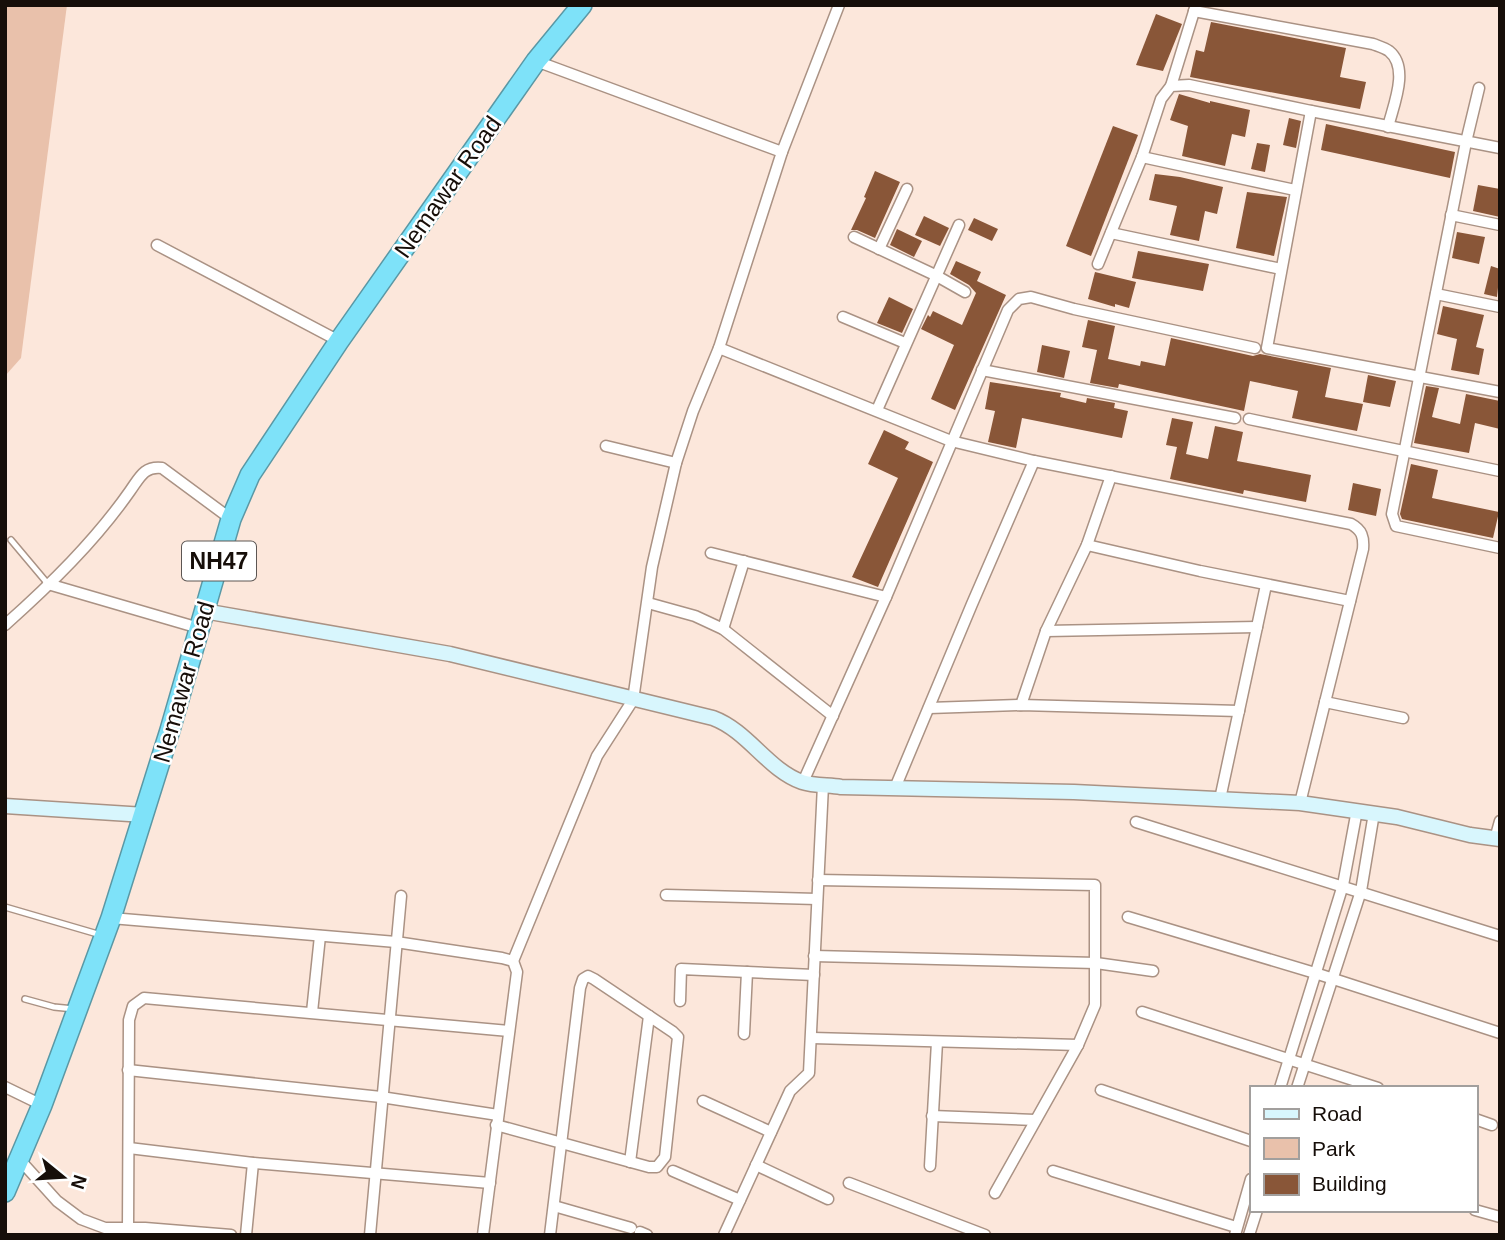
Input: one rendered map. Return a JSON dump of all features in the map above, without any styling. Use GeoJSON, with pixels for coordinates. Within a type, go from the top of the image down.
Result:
{"type":"FeatureCollection","features":[{"type":"Feature","properties":{"kind":"highway","name":"Nemawar Road"},"geometry":{"type":"LineString","coordinates":[[10,1177],[42,1105],[108,927],[145,815],[231,519],[250,475],[339,341],[536,61],[582,5]]}},
{"type":"Feature","properties":{"kind":"street"},"geometry":{"type":"LineString","coordinates":[[482,1235],[517,972],[513,961],[597,756],[632,700],[652,567],[676,463],[693,411],[719,348],[782,152],[839,5]]}},
{"type":"Feature","properties":{"kind":"street"},"geometry":{"type":"LineString","coordinates":[[1098,264],[1142,157],[1161,99],[1171,86],[1195,8],[1373,44],[1389,51],[1397,62],[1399,77],[1388,127]]}},
{"type":"Feature","properties":{"kind":"street"},"geometry":{"type":"LineString","coordinates":[[536,61],[782,152]]}},
{"type":"Feature","properties":{"kind":"street"},"geometry":{"type":"LineString","coordinates":[[1171,86],[1189,85],[1500,148]]}},
{"type":"Feature","properties":{"kind":"street"},"geometry":{"type":"LineString","coordinates":[[1479,88],[1465,142],[1392,514],[1396,526],[1500,548]]}},
{"type":"Feature","properties":{"kind":"street"},"geometry":{"type":"LineString","coordinates":[[1311,111],[1267,348],[1500,392]]}},
{"type":"Feature","properties":{"kind":"street"},"geometry":{"type":"LineString","coordinates":[[1142,157],[1295,190]]}},
{"type":"Feature","properties":{"kind":"street"},"geometry":{"type":"LineString","coordinates":[[879,249],[907,189]]}},
{"type":"Feature","properties":{"kind":"street"},"geometry":{"type":"LineString","coordinates":[[1451,215],[1500,225]]}},
{"type":"Feature","properties":{"kind":"street"},"geometry":{"type":"LineString","coordinates":[[877,410],[959,225]]}},
{"type":"Feature","properties":{"kind":"street"},"geometry":{"type":"LineString","coordinates":[[1111,233],[1281,269]]}},
{"type":"Feature","properties":{"kind":"street"},"geometry":{"type":"LineString","coordinates":[[854,237],[965,292]]}},
{"type":"Feature","properties":{"kind":"street"},"geometry":{"type":"LineString","coordinates":[[157,245],[339,341]]}},
{"type":"Feature","properties":{"kind":"street"},"geometry":{"type":"LineString","coordinates":[[1436,294],[1500,306]]}},
{"type":"Feature","properties":{"kind":"street"},"geometry":{"type":"LineString","coordinates":[[803,782],[886,597],[1008,310],[1018,299],[1031,297],[1074,309],[1255,348]]}},
{"type":"Feature","properties":{"kind":"street"},"geometry":{"type":"LineString","coordinates":[[843,317],[905,343]]}},
{"type":"Feature","properties":{"kind":"street"},"geometry":{"type":"LineString","coordinates":[[719,348],[951,441],[1034,461],[1351,524],[1359,529],[1364,538],[1300,803]]}},
{"type":"Feature","properties":{"kind":"street"},"geometry":{"type":"LineString","coordinates":[[982,370],[1235,418]]}},
{"type":"Feature","properties":{"kind":"street"},"geometry":{"type":"LineString","coordinates":[[1248,419],[1500,471]]}},
{"type":"Feature","properties":{"kind":"street"},"geometry":{"type":"LineString","coordinates":[[606,446],[676,463]]}},
{"type":"Feature","properties":{"kind":"street"},"geometry":{"type":"LineString","coordinates":[[895,788],[1034,461]]}},
{"type":"Feature","properties":{"kind":"street"},"geometry":{"type":"LineString","coordinates":[[5,625],[84,549],[116,512],[144,470],[162,468],[231,519]]}},
{"type":"Feature","properties":{"kind":"street"},"geometry":{"type":"LineString","coordinates":[[1021,705],[1046,631],[1087,545],[1111,476]]}},
{"type":"Feature","properties":{"kind":"street"},"geometry":{"type":"LineString","coordinates":[[1087,545],[1350,601]]}},
{"type":"Feature","properties":{"kind":"street"},"geometry":{"type":"LineString","coordinates":[[711,553],[886,597]]}},
{"type":"Feature","properties":{"kind":"street"},"geometry":{"type":"LineString","coordinates":[[723,629],[744,561]]}},
{"type":"Feature","properties":{"kind":"street"},"geometry":{"type":"LineString","coordinates":[[48,584],[202,620],[450,654],[713,718],[729,724],[785,772],[803,782],[823,785],[1074,792],[1300,803],[1374,813],[1497,839],[1500,821]]}},
{"type":"Feature","properties":{"kind":"street"},"geometry":{"type":"LineString","coordinates":[[1220,799],[1266,585]]}},
{"type":"Feature","properties":{"kind":"street"},"geometry":{"type":"LineString","coordinates":[[648,603],[695,616],[723,629],[833,716]]}},
{"type":"Feature","properties":{"kind":"street"},"geometry":{"type":"LineString","coordinates":[[1046,631],[1256,628]]}},
{"type":"Feature","properties":{"kind":"street"},"geometry":{"type":"LineString","coordinates":[[1325,702],[1403,718]]}},
{"type":"Feature","properties":{"kind":"street"},"geometry":{"type":"LineString","coordinates":[[929,708],[1021,705],[1239,710]]}},
{"type":"Feature","properties":{"kind":"street"},"geometry":{"type":"LineString","coordinates":[[725,1234],[790,1091],[809,1073],[823,785]]}},
{"type":"Feature","properties":{"kind":"street"},"geometry":{"type":"LineString","coordinates":[[5,806],[145,815]]}},
{"type":"Feature","properties":{"kind":"street"},"geometry":{"type":"LineString","coordinates":[[1281,1086],[1343,886],[1357,810]]}},
{"type":"Feature","properties":{"kind":"street"},"geometry":{"type":"LineString","coordinates":[[1298,1086],[1361,891],[1374,813]]}},
{"type":"Feature","properties":{"kind":"street"},"geometry":{"type":"LineString","coordinates":[[1136,822],[1500,936]]}},
{"type":"Feature","properties":{"kind":"street"},"geometry":{"type":"LineString","coordinates":[[818,880],[1095,885],[1095,1005],[1078,1045],[995,1193]]}},
{"type":"Feature","properties":{"kind":"street"},"geometry":{"type":"LineString","coordinates":[[666,895],[817,899]]}},
{"type":"Feature","properties":{"kind":"street"},"geometry":{"type":"LineString","coordinates":[[370,1235],[401,896]]}},
{"type":"Feature","properties":{"kind":"street"},"geometry":{"type":"LineString","coordinates":[[1128,917],[1500,1032]]}},
{"type":"Feature","properties":{"kind":"street"},"geometry":{"type":"LineString","coordinates":[[108,927],[320,936],[396,943],[513,961]]}},
{"type":"Feature","properties":{"kind":"street"},"geometry":{"type":"LineString","coordinates":[[312,1012],[320,936]]}},
{"type":"Feature","properties":{"kind":"street"},"geometry":{"type":"LineString","coordinates":[[814,956],[1096,963],[1153,971]]}},
{"type":"Feature","properties":{"kind":"street"},"geometry":{"type":"LineString","coordinates":[[680,1001],[681,969],[814,975]]}},
{"type":"Feature","properties":{"kind":"street"},"geometry":{"type":"LineString","coordinates":[[744,1034],[747,972]]}},
{"type":"Feature","properties":{"kind":"street"},"geometry":{"type":"LineString","coordinates":[[128,1070],[381,1097],[497,1120],[561,1144],[657,1167],[665,1157],[678,1037],[588,976],[583,979],[580,988],[561,1144],[554,1206],[550,1235]]}},
{"type":"Feature","properties":{"kind":"street"},"geometry":{"type":"LineString","coordinates":[[128,1228],[129,1020],[133,1006],[144,998],[509,1031]]}},
{"type":"Feature","properties":{"kind":"street"},"geometry":{"type":"LineString","coordinates":[[1142,1012],[1372,1086]]}},
{"type":"Feature","properties":{"kind":"street"},"geometry":{"type":"LineString","coordinates":[[630,1162],[649,1016]]}},
{"type":"Feature","properties":{"kind":"street"},"geometry":{"type":"LineString","coordinates":[[812,1038],[1078,1045]]}},
{"type":"Feature","properties":{"kind":"street"},"geometry":{"type":"LineString","coordinates":[[930,1166],[937,1042]]}},
{"type":"Feature","properties":{"kind":"street"},"geometry":{"type":"LineString","coordinates":[[5,1087],[42,1105]]}},
{"type":"Feature","properties":{"kind":"street"},"geometry":{"type":"LineString","coordinates":[[1101,1090],[1250,1141]]}},
{"type":"Feature","properties":{"kind":"street"},"geometry":{"type":"LineString","coordinates":[[703,1101],[771,1132]]}},
{"type":"Feature","properties":{"kind":"street"},"geometry":{"type":"LineString","coordinates":[[932,1116],[1035,1121]]}},
{"type":"Feature","properties":{"kind":"street"},"geometry":{"type":"LineString","coordinates":[[1477,1120],[1492,1125]]}},
{"type":"Feature","properties":{"kind":"street"},"geometry":{"type":"LineString","coordinates":[[129,1148],[253,1163],[490,1183]]}},
{"type":"Feature","properties":{"kind":"street"},"geometry":{"type":"LineString","coordinates":[[246,1235],[253,1163]]}},
{"type":"Feature","properties":{"kind":"street"},"geometry":{"type":"LineString","coordinates":[[756,1166],[828,1199]]}},
{"type":"Feature","properties":{"kind":"street"},"geometry":{"type":"LineString","coordinates":[[673,1171],[740,1200]]}},
{"type":"Feature","properties":{"kind":"street"},"geometry":{"type":"LineString","coordinates":[[1053,1171],[1235,1231],[1250,1182]]}},
{"type":"Feature","properties":{"kind":"street"},"geometry":{"type":"LineString","coordinates":[[10,1177],[57,1201],[81,1219],[104,1228],[231,1235]]}},
{"type":"Feature","properties":{"kind":"street"},"geometry":{"type":"LineString","coordinates":[[849,1183],[985,1235]]}},
{"type":"Feature","properties":{"kind":"street"},"geometry":{"type":"LineString","coordinates":[[554,1206],[639,1231]]}},
{"type":"Feature","properties":{"kind":"street"},"geometry":{"type":"LineString","coordinates":[[1477,1211],[1500,1217]]}},
{"type":"Feature","properties":{"kind":"street"},"geometry":{"type":"LineString","coordinates":[[1256,1212],[1250,1233],[1264,1235]]}},
{"type":"Feature","properties":{"kind":"lane"},"geometry":{"type":"LineString","coordinates":[[11,540],[48,584]]}},
{"type":"Feature","properties":{"kind":"lane"},"geometry":{"type":"LineString","coordinates":[[5,907],[108,927]]}},
{"type":"Feature","properties":{"kind":"lane"},"geometry":{"type":"LineString","coordinates":[[25,999],[54,1007],[77,1009]]}},
{"type":"Feature","properties":{"kind":"green space"},"geometry":{"type":"Polygon","coordinates":[[[5,5],[67,5],[21,358],[5,376],[5,5]]]}},
{"type":"Feature","properties":{"kind":"building"},"geometry":{"type":"Polygon","coordinates":[[[1156,14],[1182,24],[1163,71],[1136,65],[1156,14]]]}},
{"type":"Feature","properties":{"kind":"building"},"geometry":{"type":"Polygon","coordinates":[[[1211,22],[1346,48],[1340,77],[1366,82],[1360,109],[1190,77],[1196,50],[1204,52],[1211,22]]]}},
{"type":"Feature","properties":{"kind":"building"},"geometry":{"type":"Polygon","coordinates":[[[1179,94],[1250,110],[1245,137],[1232,134],[1225,166],[1182,156],[1188,126],[1170,120],[1179,94]]]}},
{"type":"Feature","properties":{"kind":"building"},"geometry":{"type":"Polygon","coordinates":[[[1289,118],[1301,121],[1296,148],[1283,145],[1289,118]]]}},
{"type":"Feature","properties":{"kind":"building"},"geometry":{"type":"Polygon","coordinates":[[[1326,124],[1455,152],[1450,178],[1321,150],[1326,124]]]}},
{"type":"Feature","properties":{"kind":"building"},"geometry":{"type":"Polygon","coordinates":[[[1113,126],[1138,135],[1091,256],[1066,246],[1113,126]]]}},
{"type":"Feature","properties":{"kind":"building"},"geometry":{"type":"Polygon","coordinates":[[[1257,143],[1270,145],[1265,172],[1251,169],[1257,143]]]}},
{"type":"Feature","properties":{"kind":"building"},"geometry":{"type":"Polygon","coordinates":[[[875,171],[900,182],[875,238],[851,230],[875,171]]]}},
{"type":"Feature","properties":{"kind":"building"},"geometry":{"type":"Polygon","coordinates":[[[1155,174],[1223,187],[1217,214],[1205,211],[1199,241],[1170,235],[1177,206],[1149,200],[1155,174]]]}},
{"type":"Feature","properties":{"kind":"building"},"geometry":{"type":"Polygon","coordinates":[[[1478,185],[1500,189],[1500,217],[1473,211],[1478,185]]]}},
{"type":"Feature","properties":{"kind":"building"},"geometry":{"type":"Polygon","coordinates":[[[1247,192],[1287,197],[1274,256],[1236,248],[1247,192]]]}},
{"type":"Feature","properties":{"kind":"building"},"geometry":{"type":"Polygon","coordinates":[[[924,216],[949,228],[940,246],[915,235],[924,216]]]}},
{"type":"Feature","properties":{"kind":"building"},"geometry":{"type":"Polygon","coordinates":[[[974,218],[998,229],[992,241],[968,230],[974,218]]]}},
{"type":"Feature","properties":{"kind":"building"},"geometry":{"type":"Polygon","coordinates":[[[897,229],[922,241],[914,257],[890,245],[897,229]]]}},
{"type":"Feature","properties":{"kind":"building"},"geometry":{"type":"Polygon","coordinates":[[[1457,232],[1485,237],[1479,264],[1452,258],[1457,232]]]}},
{"type":"Feature","properties":{"kind":"building"},"geometry":{"type":"Polygon","coordinates":[[[1138,251],[1209,264],[1203,291],[1132,278],[1138,251]]]}},
{"type":"Feature","properties":{"kind":"building"},"geometry":{"type":"Polygon","coordinates":[[[956,261],[981,272],[977,281],[1006,295],[955,410],[931,399],[954,345],[921,329],[933,311],[962,325],[976,293],[969,285],[950,274],[956,261]]]}},
{"type":"Feature","properties":{"kind":"building"},"geometry":{"type":"Polygon","coordinates":[[[1491,266],[1500,269],[1497,297],[1484,294],[1491,266]]]}},
{"type":"Feature","properties":{"kind":"building"},"geometry":{"type":"Polygon","coordinates":[[[1095,272],[1136,282],[1129,308],[1088,299],[1095,272]]]}},
{"type":"Feature","properties":{"kind":"building"},"geometry":{"type":"Polygon","coordinates":[[[889,297],[913,309],[902,333],[877,323],[889,297]]]}},
{"type":"Feature","properties":{"kind":"building"},"geometry":{"type":"Polygon","coordinates":[[[1443,306],[1484,315],[1476,347],[1484,349],[1479,375],[1451,370],[1457,339],[1437,334],[1443,306]]]}},
{"type":"Feature","properties":{"kind":"building"},"geometry":{"type":"Polygon","coordinates":[[[1088,320],[1115,326],[1108,359],[1140,366],[1141,361],[1165,366],[1171,338],[1253,356],[1260,354],[1331,368],[1325,397],[1363,404],[1357,431],[1292,418],[1298,391],[1250,381],[1244,411],[1119,384],[1118,388],[1090,383],[1097,350],[1082,347],[1088,320]]]}},
{"type":"Feature","properties":{"kind":"building"},"geometry":{"type":"Polygon","coordinates":[[[1042,345],[1070,351],[1064,378],[1037,372],[1042,345]]]}},
{"type":"Feature","properties":{"kind":"building"},"geometry":{"type":"Polygon","coordinates":[[[1368,375],[1396,381],[1390,407],[1363,402],[1368,375]]]}},
{"type":"Feature","properties":{"kind":"building"},"geometry":{"type":"Polygon","coordinates":[[[990,382],[1061,393],[1060,397],[1086,403],[1087,398],[1115,403],[1114,408],[1128,411],[1122,438],[1022,418],[1016,448],[988,442],[995,411],[985,409],[990,382]]]}},
{"type":"Feature","properties":{"kind":"building"},"geometry":{"type":"Polygon","coordinates":[[[1426,386],[1439,388],[1432,417],[1460,424],[1466,394],[1500,401],[1500,429],[1475,423],[1469,453],[1414,443],[1426,386]]]}},
{"type":"Feature","properties":{"kind":"building"},"geometry":{"type":"Polygon","coordinates":[[[1172,418],[1193,422],[1186,454],[1208,459],[1215,426],[1243,432],[1237,461],[1311,475],[1306,502],[1244,490],[1243,494],[1170,479],[1177,447],[1166,445],[1172,418]]]}},
{"type":"Feature","properties":{"kind":"building"},"geometry":{"type":"Polygon","coordinates":[[[884,430],[909,442],[905,449],[933,462],[878,587],[852,577],[898,478],[868,464],[884,430]]]}},
{"type":"Feature","properties":{"kind":"building"},"geometry":{"type":"Polygon","coordinates":[[[1411,464],[1438,470],[1432,498],[1499,512],[1493,538],[1402,519],[1400,514],[1411,464]]]}},
{"type":"Feature","properties":{"kind":"building"},"geometry":{"type":"Polygon","coordinates":[[[1353,483],[1381,489],[1376,516],[1348,510],[1353,483]]]}}]}
